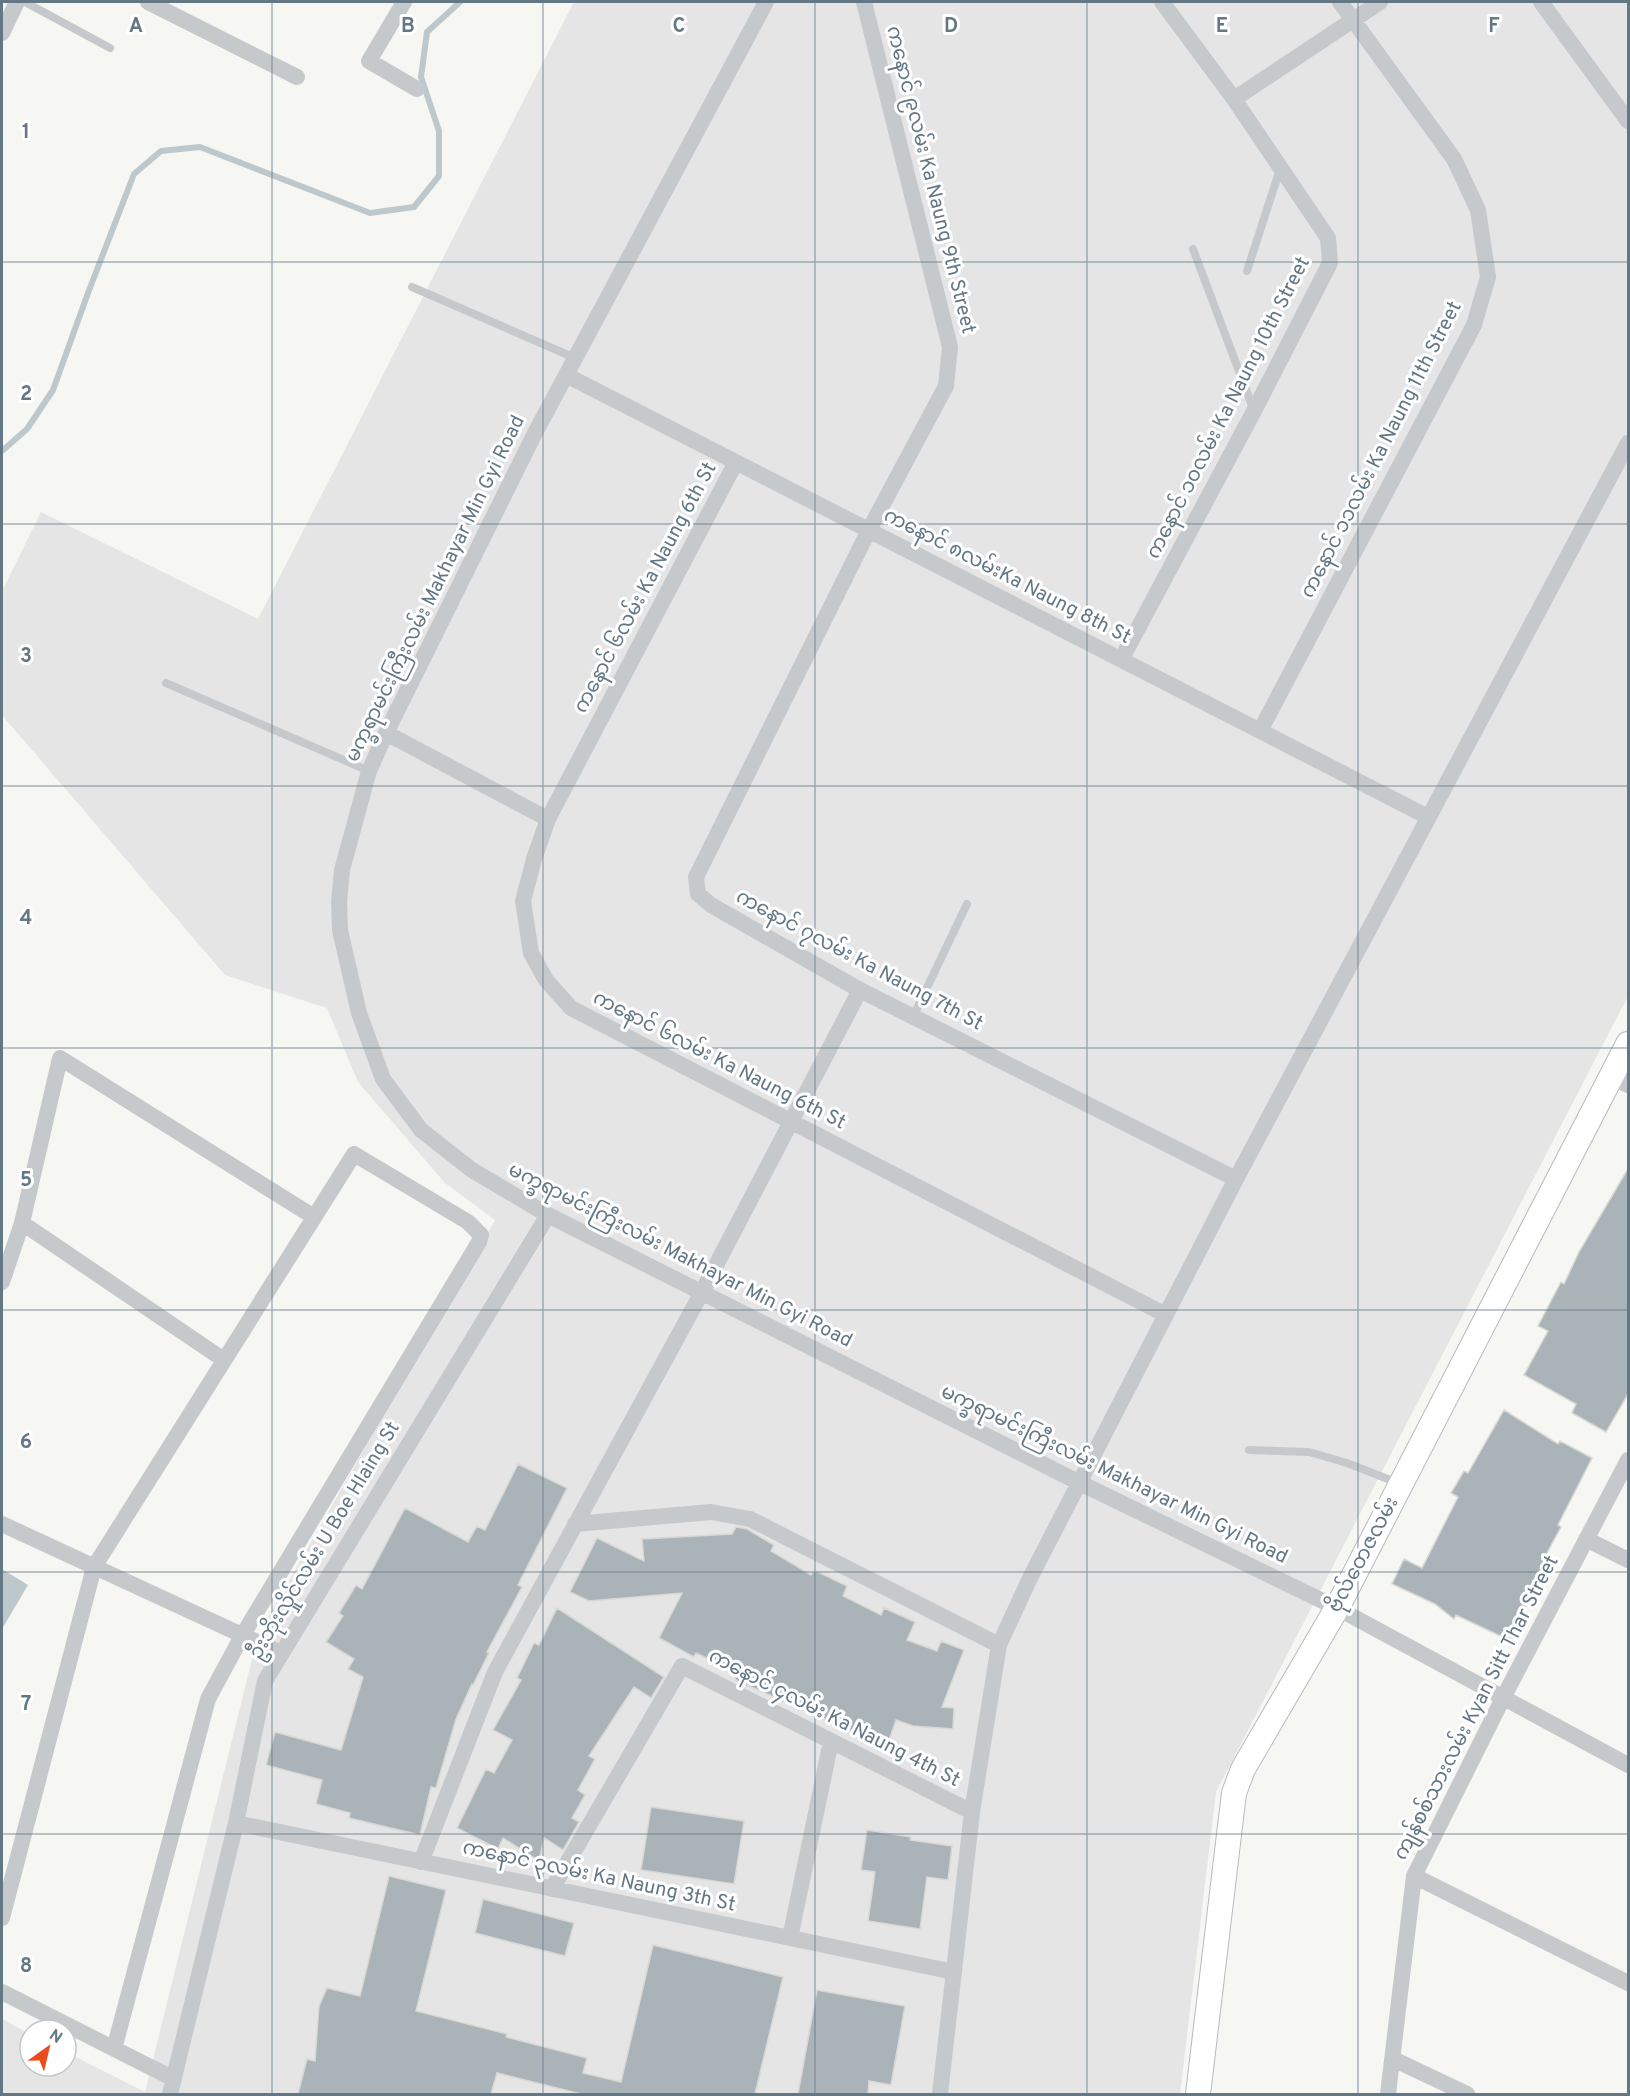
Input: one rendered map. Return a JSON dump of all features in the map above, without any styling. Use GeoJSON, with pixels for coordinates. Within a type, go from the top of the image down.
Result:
{"type":"FeatureCollection","features":[{"type":"Feature","properties":{"kind":"main road","name":"ဗိုလ်တေဇလမ်း"},"geometry":{"type":"LineString","coordinates":[[1198,2094],[1234,1793],[1243,1769],[1337,1608],[1401,1484],[1620,1081],[1629,1044]]}},
{"type":"Feature","properties":{"kind":"street"},"geometry":{"type":"LineString","coordinates":[[2,33],[17,2]]}},
{"type":"Feature","properties":{"kind":"street"},"geometry":{"type":"LineString","coordinates":[[148,2],[297,77]]}},
{"type":"Feature","properties":{"kind":"street"},"geometry":{"type":"LineString","coordinates":[[404,2],[369,61],[417,89]]}},
{"type":"Feature","properties":{"kind":"street","name":"မက္ခရာမင်းကြီးလမ်း Makhayar Min Gyi Road"},"geometry":{"type":"LineString","coordinates":[[766,2],[535,433],[369,771],[342,870],[339,902],[340,930],[359,1013],[383,1079],[421,1130],[472,1170],[548,1215],[1080,1483],[1337,1608],[1629,1765]]}},
{"type":"Feature","properties":{"kind":"street","name":"ကနောင် ၉လမ်း Ka Naung 9th Street"},"geometry":{"type":"LineString","coordinates":[[864,2],[950,348],[946,386],[869,530]]}},
{"type":"Feature","properties":{"kind":"street","name":"ကနောင် ၁၀လမ်း Ka Naung 10th Street"},"geometry":{"type":"LineString","coordinates":[[1121,660],[1330,263],[1328,238],[1234,99],[1162,2]]}},
{"type":"Feature","properties":{"kind":"street","name":"ကနောင် ၁၁လမ်း Ka Naung 11th Street"},"geometry":{"type":"LineString","coordinates":[[1260,731],[1474,325],[1488,277],[1479,210],[1454,159],[1340,2]]}},
{"type":"Feature","properties":{"kind":"street"},"geometry":{"type":"LineString","coordinates":[[1234,99],[1380,2]]}},
{"type":"Feature","properties":{"kind":"street"},"geometry":{"type":"LineString","coordinates":[[1541,2],[1629,121]]}},
{"type":"Feature","properties":{"kind":"street","name":"ကနောင် ၈လမ်းKa Naung 8th St"},"geometry":{"type":"LineString","coordinates":[[566,375],[1428,817]]}},
{"type":"Feature","properties":{"kind":"street"},"geometry":{"type":"LineString","coordinates":[[940,2094],[972,1812],[999,1645],[1031,1576],[1236,1179],[1629,443]]}},
{"type":"Feature","properties":{"kind":"street","name":"ကနောင် ၆လမ်း Ka Naung 6th St"},"geometry":{"type":"LineString","coordinates":[[736,462],[548,819],[523,901],[531,952],[546,980],[571,1008],[1166,1315]]}},
{"type":"Feature","properties":{"kind":"street","name":"ကနောင် ၇လမ်း Ka Naung 7th St"},"geometry":{"type":"LineString","coordinates":[[869,530],[696,877],[698,894],[711,905],[860,990],[1236,1179]]}},
{"type":"Feature","properties":{"kind":"street"},"geometry":{"type":"LineString","coordinates":[[386,733],[548,819]]}},
{"type":"Feature","properties":{"kind":"street"},"geometry":{"type":"LineString","coordinates":[[421,1862],[495,1672],[702,1292],[860,990]]}},
{"type":"Feature","properties":{"kind":"street"},"geometry":{"type":"LineString","coordinates":[[2,1282],[21,1223],[60,1058],[314,1217]]}},
{"type":"Feature","properties":{"kind":"street"},"geometry":{"type":"LineString","coordinates":[[2,1918],[94,1568],[354,1154],[468,1222],[481,1235],[479,1242],[242,1636],[208,1699],[114,2049]]}},
{"type":"Feature","properties":{"kind":"street","name":"ဦးဘိုးလှိုင်လမ်း U Boe Hlaing St"},"geometry":{"type":"LineString","coordinates":[[172,2087],[236,1823],[265,1681],[548,1215]]}},
{"type":"Feature","properties":{"kind":"street"},"geometry":{"type":"LineString","coordinates":[[21,1223],[224,1360]]}},
{"type":"Feature","properties":{"kind":"street","name":"ကျန်စစ်သားလမ်း Kyan Sitt Thar Street"},"geometry":{"type":"LineString","coordinates":[[1389,2094],[1414,1876],[1503,1698],[1629,1460]]}},
{"type":"Feature","properties":{"kind":"street"},"geometry":{"type":"LineString","coordinates":[[575,1524],[711,1512],[750,1519],[999,1645]]}},
{"type":"Feature","properties":{"kind":"street"},"geometry":{"type":"LineString","coordinates":[[2,1524],[281,1653]]}},
{"type":"Feature","properties":{"kind":"street"},"geometry":{"type":"LineString","coordinates":[[1586,1539],[1629,1560]]}},
{"type":"Feature","properties":{"kind":"street","name":"ကနောင် ၄လမ်း Ka Naung 4th St"},"geometry":{"type":"LineString","coordinates":[[552,1889],[682,1666],[972,1812]]}},
{"type":"Feature","properties":{"kind":"street"},"geometry":{"type":"LineString","coordinates":[[790,1938],[831,1741]]}},
{"type":"Feature","properties":{"kind":"street","name":"ကနောင် ၃လမ်း Ka Naung 3th St"},"geometry":{"type":"LineString","coordinates":[[236,1823],[954,1972]]}},
{"type":"Feature","properties":{"kind":"street"},"geometry":{"type":"LineString","coordinates":[[1414,1876],[1629,1983]]}},
{"type":"Feature","properties":{"kind":"street"},"geometry":{"type":"LineString","coordinates":[[2,1992],[114,2049],[172,2087]]}},
{"type":"Feature","properties":{"kind":"street"},"geometry":{"type":"LineString","coordinates":[[1393,2059],[1467,2094]]}},
{"type":"Feature","properties":{"kind":"lane"},"geometry":{"type":"LineString","coordinates":[[25,2],[110,48]]}},
{"type":"Feature","properties":{"kind":"lane"},"geometry":{"type":"LineString","coordinates":[[1247,271],[1280,169]]}},
{"type":"Feature","properties":{"kind":"lane"},"geometry":{"type":"LineString","coordinates":[[1193,249],[1254,411]]}},
{"type":"Feature","properties":{"kind":"lane"},"geometry":{"type":"LineString","coordinates":[[412,287],[575,358]]}},
{"type":"Feature","properties":{"kind":"lane"},"geometry":{"type":"LineString","coordinates":[[166,683],[369,771]]}},
{"type":"Feature","properties":{"kind":"lane"},"geometry":{"type":"LineString","coordinates":[[913,1017],[967,904]]}},
{"type":"Feature","properties":{"kind":"lane"},"geometry":{"type":"LineString","coordinates":[[1249,1450],[1309,1452],[1347,1463],[1401,1484]]}},
{"type":"Feature","properties":{"kind":"shaded area"},"geometry":{"type":"Polygon","coordinates":[[[574,2],[1628,2],[1628,996],[1216,1792],[1180,2094],[2,2094],[2,2019],[18,2028],[18,2078],[78,2078],[78,2058],[145,2092],[258,1635],[495,1220],[445,1183],[358,1082],[327,1008],[225,975],[2,715],[2,591],[41,512],[258,619],[574,2]]]}},
{"type":"Feature","properties":{"kind":"shaded area"},"geometry":{"type":"Polygon","coordinates":[[[2,1569],[28,1585],[2,1629],[2,1569]]]}},
{"type":"Feature","properties":{"kind":"building"},"geometry":{"type":"Polygon","coordinates":[[[1629,1167],[1629,1392],[1606,1432],[1572,1413],[1576,1404],[1524,1375],[1548,1331],[1538,1326],[1561,1282],[1564,1284],[1579,1252],[1629,1167]]]}},
{"type":"Feature","properties":{"kind":"building"},"geometry":{"type":"Polygon","coordinates":[[[1504,1410],[1558,1444],[1560,1441],[1592,1458],[1558,1525],[1561,1527],[1547,1553],[1549,1554],[1511,1641],[1456,1615],[1454,1619],[1435,1604],[1392,1584],[1404,1559],[1422,1568],[1458,1497],[1451,1493],[1464,1471],[1468,1473],[1504,1410]]]}},
{"type":"Feature","properties":{"kind":"building"},"geometry":{"type":"Polygon","coordinates":[[[518,1464],[567,1488],[518,1585],[522,1587],[487,1652],[489,1653],[456,1719],[436,1788],[431,1787],[420,1835],[349,1818],[350,1813],[316,1804],[322,1780],[266,1765],[275,1732],[341,1750],[363,1677],[348,1669],[354,1659],[326,1642],[343,1616],[339,1613],[356,1585],[362,1589],[405,1508],[468,1542],[477,1526],[485,1530],[518,1464]]]}},
{"type":"Feature","properties":{"kind":"building"},"geometry":{"type":"Polygon","coordinates":[[[736,1527],[747,1529],[774,1545],[771,1551],[811,1575],[814,1570],[847,1586],[843,1596],[881,1615],[884,1608],[915,1622],[907,1640],[937,1651],[941,1641],[964,1650],[942,1707],[954,1708],[953,1729],[913,1726],[896,1720],[887,1746],[735,1680],[738,1673],[696,1653],[694,1657],[659,1638],[682,1593],[589,1601],[570,1592],[597,1538],[644,1561],[642,1539],[732,1534],[736,1527]]]}},
{"type":"Feature","properties":{"kind":"building"},"geometry":{"type":"Polygon","coordinates":[[[557,1608],[664,1677],[651,1698],[634,1687],[589,1756],[595,1759],[578,1790],[585,1795],[572,1818],[579,1822],[563,1850],[544,1838],[539,1861],[503,1838],[498,1849],[457,1828],[486,1769],[494,1773],[512,1740],[493,1730],[521,1680],[517,1678],[534,1643],[539,1645],[557,1608]]]}},
{"type":"Feature","properties":{"kind":"building"},"geometry":{"type":"Polygon","coordinates":[[[651,1807],[744,1821],[734,1884],[641,1870],[651,1807]]]}},
{"type":"Feature","properties":{"kind":"building"},"geometry":{"type":"Polygon","coordinates":[[[867,1830],[911,1837],[910,1840],[952,1846],[948,1880],[927,1877],[920,1929],[868,1921],[875,1872],[861,1870],[867,1830]]]}},
{"type":"Feature","properties":{"kind":"building"},"geometry":{"type":"Polygon","coordinates":[[[389,1876],[446,1890],[416,2011],[507,2034],[506,2037],[587,2058],[583,2073],[621,2082],[653,1945],[783,1977],[755,2094],[581,2094],[497,2073],[491,2094],[298,2094],[307,2059],[315,2061],[319,2006],[327,1988],[360,1996],[389,1876]]]}},
{"type":"Feature","properties":{"kind":"building"},"geometry":{"type":"Polygon","coordinates":[[[483,1899],[574,1923],[565,1956],[475,1933],[483,1899]]]}},
{"type":"Feature","properties":{"kind":"building"},"geometry":{"type":"Polygon","coordinates":[[[817,1990],[905,2006],[891,2085],[869,2081],[868,2094],[798,2094],[817,1990]]]}},
{"type":"Feature","properties":{"kind":"waterway"},"geometry":{"type":"LineString","coordinates":[[2,451],[27,429],[53,390],[134,174],[161,151],[200,147],[370,213],[414,207],[439,176],[439,131],[421,77],[427,32],[460,2]]}}]}
